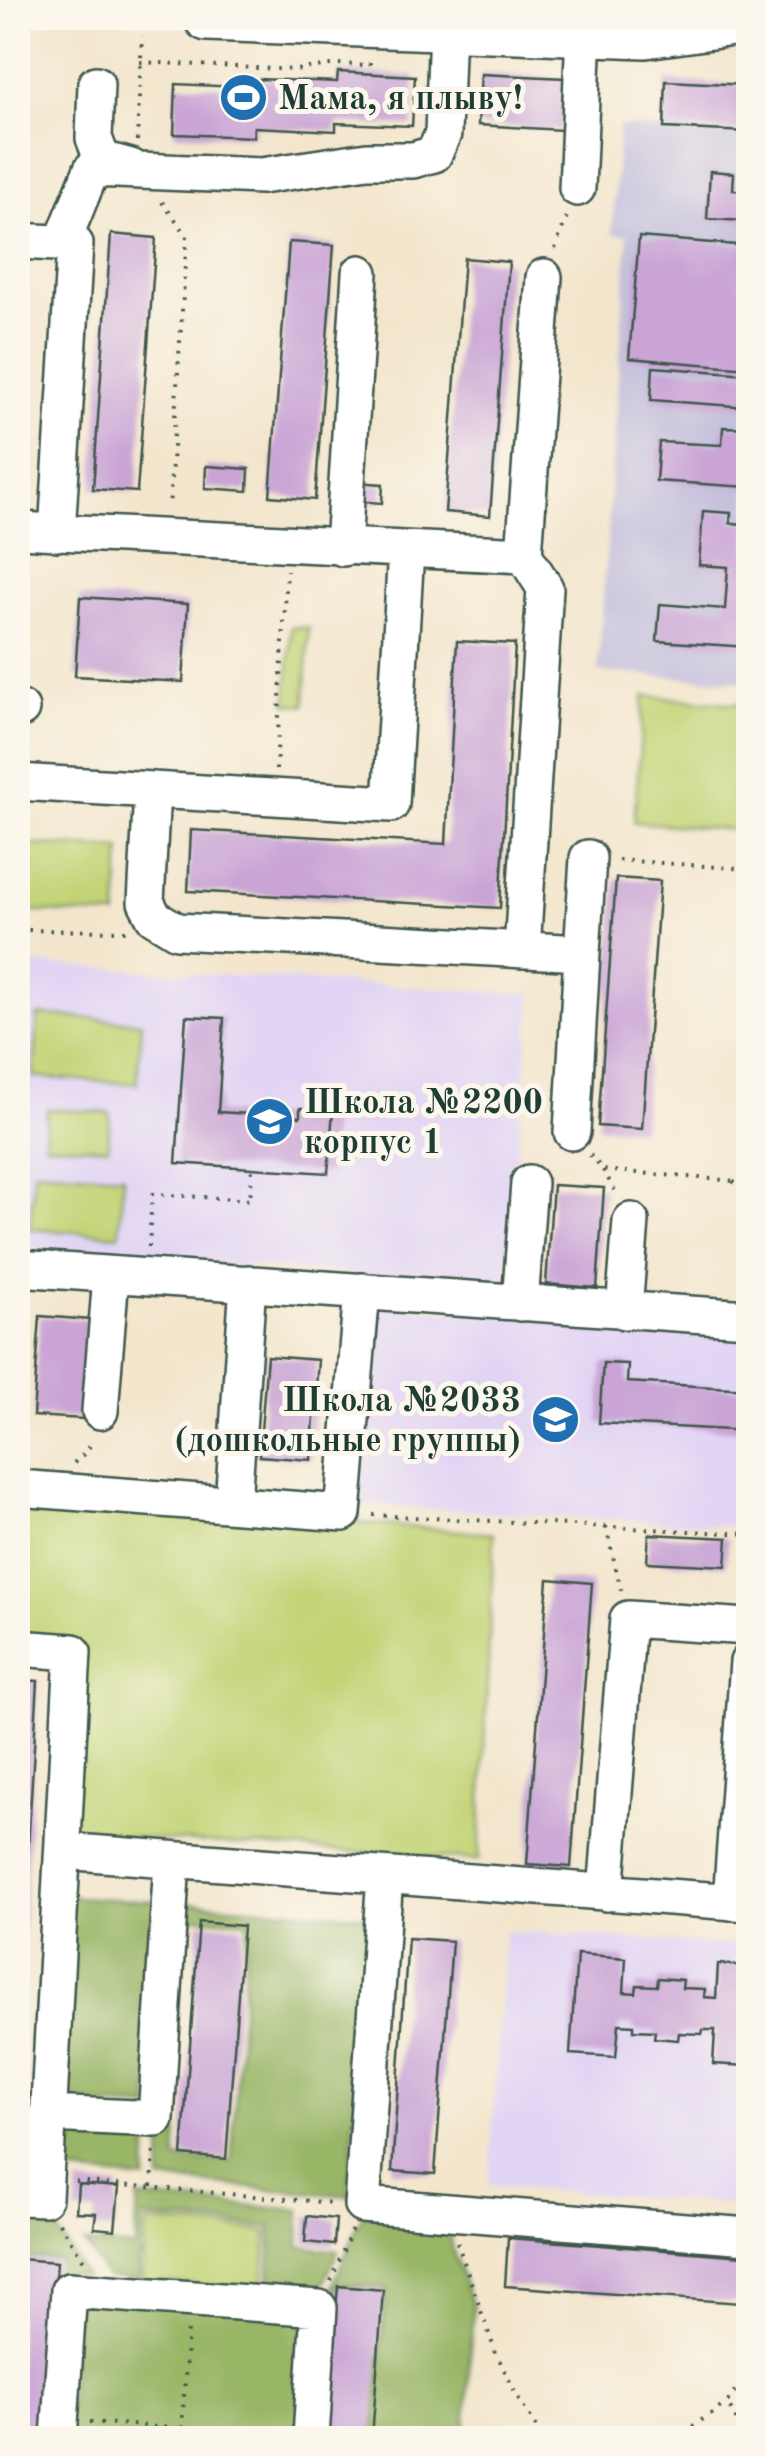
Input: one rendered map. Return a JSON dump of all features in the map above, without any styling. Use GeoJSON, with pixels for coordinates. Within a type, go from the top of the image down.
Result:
{"type":"FeatureCollection","features":[{"type":"Feature","properties":{"kind":"main road"},"geometry":{"type":"LineString","coordinates":[[207,18],[645,34],[748,21]]}},
{"type":"Feature","properties":{"kind":"street"},"geometry":{"type":"LineString","coordinates":[[62,243],[92,169],[262,176],[367,160],[413,160],[434,154],[444,134],[447,27]]}},
{"type":"Feature","properties":{"kind":"street"},"geometry":{"type":"LineString","coordinates":[[577,188],[584,33]]}},
{"type":"Feature","properties":{"kind":"street"},"geometry":{"type":"LineString","coordinates":[[645,34],[748,40]]}},
{"type":"Feature","properties":{"kind":"street"},"geometry":{"type":"LineString","coordinates":[[96,84],[94,138],[102,160],[136,169]]}},
{"type":"Feature","properties":{"kind":"street"},"geometry":{"type":"LineString","coordinates":[[18,240],[75,244],[57,533]]}},
{"type":"Feature","properties":{"kind":"street"},"geometry":{"type":"LineString","coordinates":[[343,548],[360,272]]}},
{"type":"Feature","properties":{"kind":"street"},"geometry":{"type":"LineString","coordinates":[[522,950],[545,588],[524,556],[544,277]]}},
{"type":"Feature","properties":{"kind":"street"},"geometry":{"type":"LineString","coordinates":[[18,530],[524,556]]}},
{"type":"Feature","properties":{"kind":"street"},"geometry":{"type":"LineString","coordinates":[[18,782],[391,804],[406,550]]}},
{"type":"Feature","properties":{"kind":"street"},"geometry":{"type":"LineString","coordinates":[[152,791],[146,902],[154,917],[177,931],[582,953]]}},
{"type":"Feature","properties":{"kind":"street"},"geometry":{"type":"LineString","coordinates":[[572,1132],[588,858]]}},
{"type":"Feature","properties":{"kind":"street"},"geometry":{"type":"LineString","coordinates":[[520,1303],[528,1182]]}},
{"type":"Feature","properties":{"kind":"street"},"geometry":{"type":"LineString","coordinates":[[624,1310],[631,1220]]}},
{"type":"Feature","properties":{"kind":"street"},"geometry":{"type":"LineString","coordinates":[[18,1268],[748,1318]]}},
{"type":"Feature","properties":{"kind":"street"},"geometry":{"type":"LineString","coordinates":[[100,1411],[110,1276]]}},
{"type":"Feature","properties":{"kind":"street"},"geometry":{"type":"LineString","coordinates":[[233,1503],[248,1284]]}},
{"type":"Feature","properties":{"kind":"street"},"geometry":{"type":"LineString","coordinates":[[30,1489],[343,1513],[362,1291]]}},
{"type":"Feature","properties":{"kind":"street"},"geometry":{"type":"LineString","coordinates":[[606,1893],[628,1619],[748,1627]]}},
{"type":"Feature","properties":{"kind":"street"},"geometry":{"type":"LineString","coordinates":[[18,1648],[73,1652],[48,2114],[30,2198]]}},
{"type":"Feature","properties":{"kind":"street"},"geometry":{"type":"LineString","coordinates":[[63,1852],[740,1903],[748,1662]]}},
{"type":"Feature","properties":{"kind":"street"},"geometry":{"type":"LineString","coordinates":[[48,2114],[156,2119],[172,1860]]}},
{"type":"Feature","properties":{"kind":"street"},"geometry":{"type":"LineString","coordinates":[[384,1876],[362,2205],[748,2236]]}},
{"type":"Feature","properties":{"kind":"street"},"geometry":{"type":"LineString","coordinates":[[60,2429],[69,2290],[319,2308],[311,2438]]}},
{"type":"Feature","properties":{"kind":"path"},"geometry":{"type":"LineString","coordinates":[[142,36],[136,169],[187,235],[166,540]]}},
{"type":"Feature","properties":{"kind":"path"},"geometry":{"type":"LineString","coordinates":[[140,62],[296,70],[338,64],[370,65],[371,46]]}},
{"type":"Feature","properties":{"kind":"path"},"geometry":{"type":"LineString","coordinates":[[544,277],[577,188]]}},
{"type":"Feature","properties":{"kind":"path"},"geometry":{"type":"LineString","coordinates":[[274,798],[289,546]]}},
{"type":"Feature","properties":{"kind":"path"},"geometry":{"type":"LineString","coordinates":[[588,858],[748,869]]}},
{"type":"Feature","properties":{"kind":"path"},"geometry":{"type":"LineString","coordinates":[[18,930],[177,931]]}},
{"type":"Feature","properties":{"kind":"path"},"geometry":{"type":"LineString","coordinates":[[572,1132],[603,1170],[748,1182]]}},
{"type":"Feature","properties":{"kind":"path"},"geometry":{"type":"LineString","coordinates":[[148,1258],[152,1194],[250,1200],[252,1168]]}},
{"type":"Feature","properties":{"kind":"path"},"geometry":{"type":"LineString","coordinates":[[733,1181],[748,1198]]}},
{"type":"Feature","properties":{"kind":"path"},"geometry":{"type":"LineString","coordinates":[[30,1489],[88,1450],[100,1411]]}},
{"type":"Feature","properties":{"kind":"path"},"geometry":{"type":"LineString","coordinates":[[343,1513],[748,1534]]}},
{"type":"Feature","properties":{"kind":"path"},"geometry":{"type":"LineString","coordinates":[[606,1527],[628,1619]]}},
{"type":"Feature","properties":{"kind":"path"},"geometry":{"type":"LineString","coordinates":[[152,2186],[156,2119]]}},
{"type":"Feature","properties":{"kind":"path"},"geometry":{"type":"LineString","coordinates":[[104,2293],[30,2198],[58,2180],[362,2205],[319,2308]]}},
{"type":"Feature","properties":{"kind":"path"},"geometry":{"type":"LineString","coordinates":[[454,2212],[458,2250],[495,2351],[542,2438]]}},
{"type":"Feature","properties":{"kind":"path"},"geometry":{"type":"LineString","coordinates":[[182,2428],[188,2320]]}},
{"type":"Feature","properties":{"kind":"path"},"geometry":{"type":"LineString","coordinates":[[676,2438],[727,2402],[748,2371]]}},
{"type":"Feature","properties":{"kind":"path"},"geometry":{"type":"LineString","coordinates":[[727,2402],[746,2438]]}},
{"type":"Feature","properties":{"kind":"path"},"geometry":{"type":"LineString","coordinates":[[152,2438],[153,2427]]}},
{"type":"Feature","properties":{"kind":"path"},"geometry":{"type":"LineString","coordinates":[[60,2429],[182,2428],[311,2438]]}},
{"type":"Feature","properties":{"kind":"shaded area"},"geometry":{"type":"Polygon","coordinates":[[[619,126],[748,135],[748,682],[598,672],[628,235],[612,234],[619,126]]]}},
{"type":"Feature","properties":{"kind":"shaded area","name":"Школа №2200 корпус 1"},"geometry":{"type":"Polygon","coordinates":[[[18,963],[532,994],[505,1286],[18,1248],[18,963]]]}},
{"type":"Feature","properties":{"kind":"shaded area","name":"Школа №2033 (дошкольные группы)"},"geometry":{"type":"Polygon","coordinates":[[[371,1305],[748,1334],[748,1527],[358,1505],[371,1305]]]}},
{"type":"Feature","properties":{"kind":"shaded area"},"geometry":{"type":"Polygon","coordinates":[[[505,1931],[748,1946],[748,2205],[489,2186],[505,1931]]]}},
{"type":"Feature","properties":{"kind":"green space"},"geometry":{"type":"Polygon","coordinates":[[[291,627],[309,628],[305,705],[287,704],[291,627]]]}},
{"type":"Feature","properties":{"kind":"green space"},"geometry":{"type":"Polygon","coordinates":[[[644,696],[748,705],[748,831],[634,822],[644,696]]]}},
{"type":"Feature","properties":{"kind":"green space"},"geometry":{"type":"Polygon","coordinates":[[[26,844],[121,849],[117,916],[22,911],[26,844]]]}},
{"type":"Feature","properties":{"kind":"green space"},"geometry":{"type":"Polygon","coordinates":[[[38,1015],[141,1022],[137,1084],[34,1077],[38,1015]]]}},
{"type":"Feature","properties":{"kind":"green space"},"geometry":{"type":"Polygon","coordinates":[[[47,1109],[110,1113],[108,1148],[45,1144],[47,1109]]]}},
{"type":"Feature","properties":{"kind":"green space"},"geometry":{"type":"Polygon","coordinates":[[[34,1170],[123,1176],[119,1235],[30,1229],[34,1170]]]}},
{"type":"Feature","properties":{"kind":"green space"},"geometry":{"type":"Polygon","coordinates":[[[18,1495],[494,1534],[479,1860],[71,1834],[78,1648],[18,1643],[18,1495]]]}},
{"type":"Feature","properties":{"kind":"green space"},"geometry":{"type":"Polygon","coordinates":[[[69,1897],[160,1901],[149,2108],[58,2103],[69,1897]]]}},
{"type":"Feature","properties":{"kind":"green space"},"geometry":{"type":"Polygon","coordinates":[[[176,1902],[368,1916],[349,2196],[160,2180],[163,2127],[178,2128],[176,2159],[231,2162],[248,1921],[191,1917],[190,1931],[175,1930],[176,1902]]]}},
{"type":"Feature","properties":{"kind":"green space"},"geometry":{"type":"Polygon","coordinates":[[[57,2121],[148,2126],[146,2180],[55,2171],[57,2121]]]}},
{"type":"Feature","properties":{"kind":"green space"},"geometry":{"type":"Polygon","coordinates":[[[138,2198],[300,2210],[299,2246],[338,2251],[319,2294],[269,2290],[271,2227],[143,2218],[139,2280],[106,2277],[85,2244],[135,2248],[138,2198]]]}},
{"type":"Feature","properties":{"kind":"green space"},"geometry":{"type":"Polygon","coordinates":[[[363,2214],[449,2221],[452,2248],[473,2307],[465,2438],[374,2438],[386,2288],[337,2284],[335,2300],[327,2299],[363,2214]]]}},
{"type":"Feature","properties":{"kind":"green space"},"geometry":{"type":"Polygon","coordinates":[[[18,2215],[49,2217],[85,2276],[59,2274],[60,2260],[18,2257],[18,2215]]]}},
{"type":"Feature","properties":{"kind":"green space"},"geometry":{"type":"Polygon","coordinates":[[[147,2222],[267,2231],[263,2290],[143,2281],[147,2222]]]}},
{"type":"Feature","properties":{"kind":"green space"},"geometry":{"type":"Polygon","coordinates":[[[76,2296],[314,2312],[305,2438],[66,2438],[76,2296]]]}},
{"type":"Feature","properties":{"kind":"building"},"geometry":{"type":"Polygon","coordinates":[[[338,72],[415,76],[412,126],[336,123],[336,131],[254,127],[254,137],[174,134],[176,84],[259,88],[259,79],[337,82],[338,72]]]}},
{"type":"Feature","properties":{"kind":"building"},"geometry":{"type":"Polygon","coordinates":[[[481,74],[565,78],[562,130],[478,125],[481,74]]]}},
{"type":"Feature","properties":{"kind":"building"},"geometry":{"type":"Polygon","coordinates":[[[666,81],[748,85],[748,132],[664,128],[666,81]]]}},
{"type":"Feature","properties":{"kind":"building"},"geometry":{"type":"Polygon","coordinates":[[[710,171],[734,173],[733,190],[748,191],[748,221],[707,219],[710,171]]]}},
{"type":"Feature","properties":{"kind":"building"},"geometry":{"type":"Polygon","coordinates":[[[111,234],[156,238],[137,492],[93,489],[111,234]]]}},
{"type":"Feature","properties":{"kind":"building"},"geometry":{"type":"Polygon","coordinates":[[[639,237],[748,246],[748,368],[629,358],[639,237]]]}},
{"type":"Feature","properties":{"kind":"building"},"geometry":{"type":"Polygon","coordinates":[[[289,242],[334,245],[315,500],[270,496],[289,242]]]}},
{"type":"Feature","properties":{"kind":"building"},"geometry":{"type":"Polygon","coordinates":[[[464,258],[509,262],[490,516],[445,512],[464,258]]]}},
{"type":"Feature","properties":{"kind":"building"},"geometry":{"type":"Polygon","coordinates":[[[653,367],[748,374],[748,407],[651,400],[653,367]]]}},
{"type":"Feature","properties":{"kind":"building"},"geometry":{"type":"Polygon","coordinates":[[[723,427],[748,428],[748,487],[656,481],[659,442],[722,445],[723,427]]]}},
{"type":"Feature","properties":{"kind":"building"},"geometry":{"type":"Polygon","coordinates":[[[206,466],[249,469],[248,491],[205,488],[206,466]]]}},
{"type":"Feature","properties":{"kind":"building"},"geometry":{"type":"Polygon","coordinates":[[[355,482],[383,484],[382,503],[354,501],[355,482]]]}},
{"type":"Feature","properties":{"kind":"building"},"geometry":{"type":"Polygon","coordinates":[[[703,511],[731,513],[730,523],[748,524],[748,647],[657,641],[660,604],[725,609],[728,567],[699,565],[703,511]]]}},
{"type":"Feature","properties":{"kind":"building"},"geometry":{"type":"Polygon","coordinates":[[[80,597],[188,604],[183,682],[75,676],[80,597]]]}},
{"type":"Feature","properties":{"kind":"building"},"geometry":{"type":"Polygon","coordinates":[[[457,641],[515,644],[500,908],[188,891],[191,830],[446,844],[457,641]]]}},
{"type":"Feature","properties":{"kind":"building"},"geometry":{"type":"Polygon","coordinates":[[[616,878],[660,881],[642,1129],[598,1126],[616,878]]]}},
{"type":"Feature","properties":{"kind":"building"},"geometry":{"type":"Polygon","coordinates":[[[186,1016],[224,1018],[218,1112],[300,1117],[300,1108],[333,1110],[328,1173],[176,1163],[186,1016]]]}},
{"type":"Feature","properties":{"kind":"building"},"geometry":{"type":"Polygon","coordinates":[[[553,1185],[604,1188],[597,1288],[546,1284],[553,1185]]]}},
{"type":"Feature","properties":{"kind":"building"},"geometry":{"type":"Polygon","coordinates":[[[40,1316],[91,1320],[84,1419],[33,1416],[40,1316]]]}},
{"type":"Feature","properties":{"kind":"building"},"geometry":{"type":"Polygon","coordinates":[[[267,1356],[318,1360],[311,1460],[259,1456],[267,1356]]]}},
{"type":"Feature","properties":{"kind":"building"},"geometry":{"type":"Polygon","coordinates":[[[603,1363],[628,1364],[627,1382],[748,1389],[748,1431],[599,1423],[603,1363]]]}},
{"type":"Feature","properties":{"kind":"building"},"geometry":{"type":"Polygon","coordinates":[[[649,1534],[728,1538],[726,1566],[647,1562],[649,1534]]]}},
{"type":"Feature","properties":{"kind":"building"},"geometry":{"type":"Polygon","coordinates":[[[548,1579],[592,1583],[571,1867],[527,1864],[548,1579]]]}},
{"type":"Feature","properties":{"kind":"building"},"geometry":{"type":"Polygon","coordinates":[[[18,1680],[38,1681],[20,1981],[18,1981],[18,1680]]]}},
{"type":"Feature","properties":{"kind":"building"},"geometry":{"type":"Polygon","coordinates":[[[199,1922],[243,1926],[226,2159],[182,2155],[199,1922]]]}},
{"type":"Feature","properties":{"kind":"building"},"geometry":{"type":"Polygon","coordinates":[[[408,1938],[452,1941],[435,2174],[392,2171],[408,1938]]]}},
{"type":"Feature","properties":{"kind":"building"},"geometry":{"type":"Polygon","coordinates":[[[577,1954],[626,1958],[624,1992],[636,1993],[637,1985],[657,1986],[658,1978],[683,1980],[682,1988],[705,1989],[704,1997],[716,1998],[718,1964],[748,1966],[748,2066],[713,2064],[715,2030],[679,2033],[678,2040],[654,2038],[655,2031],[634,2030],[634,2025],[619,2024],[616,2057],[570,2054],[577,1954]]]}},
{"type":"Feature","properties":{"kind":"building"},"geometry":{"type":"Polygon","coordinates":[[[78,2184],[119,2187],[115,2230],[94,2228],[96,2213],[76,2212],[78,2184]]]}},
{"type":"Feature","properties":{"kind":"building"},"geometry":{"type":"Polygon","coordinates":[[[307,2216],[336,2219],[334,2245],[305,2242],[307,2216]]]}},
{"type":"Feature","properties":{"kind":"building"},"geometry":{"type":"Polygon","coordinates":[[[508,2238],[744,2256],[741,2303],[505,2286],[508,2238]]]}},
{"type":"Feature","properties":{"kind":"building"},"geometry":{"type":"Polygon","coordinates":[[[18,2259],[57,2262],[43,2438],[18,2438],[18,2259]]]}},
{"type":"Feature","properties":{"kind":"building"},"geometry":{"type":"Polygon","coordinates":[[[338,2286],[383,2290],[372,2438],[326,2438],[338,2286]]]}},
{"type":"Feature","properties":{"kind":"place","name":"Мама, я плыву!"},"geometry":{"type":"Point","coordinates":[243,97]}},
{"type":"Feature","properties":{"kind":"place","name":"Школа №2200 корпус 1"},"geometry":{"type":"Point","coordinates":[269,1121]}},
{"type":"Feature","properties":{"kind":"place","name":"Школа №2033 (дошкольные группы)"},"geometry":{"type":"Point","coordinates":[556,1419]}}]}
